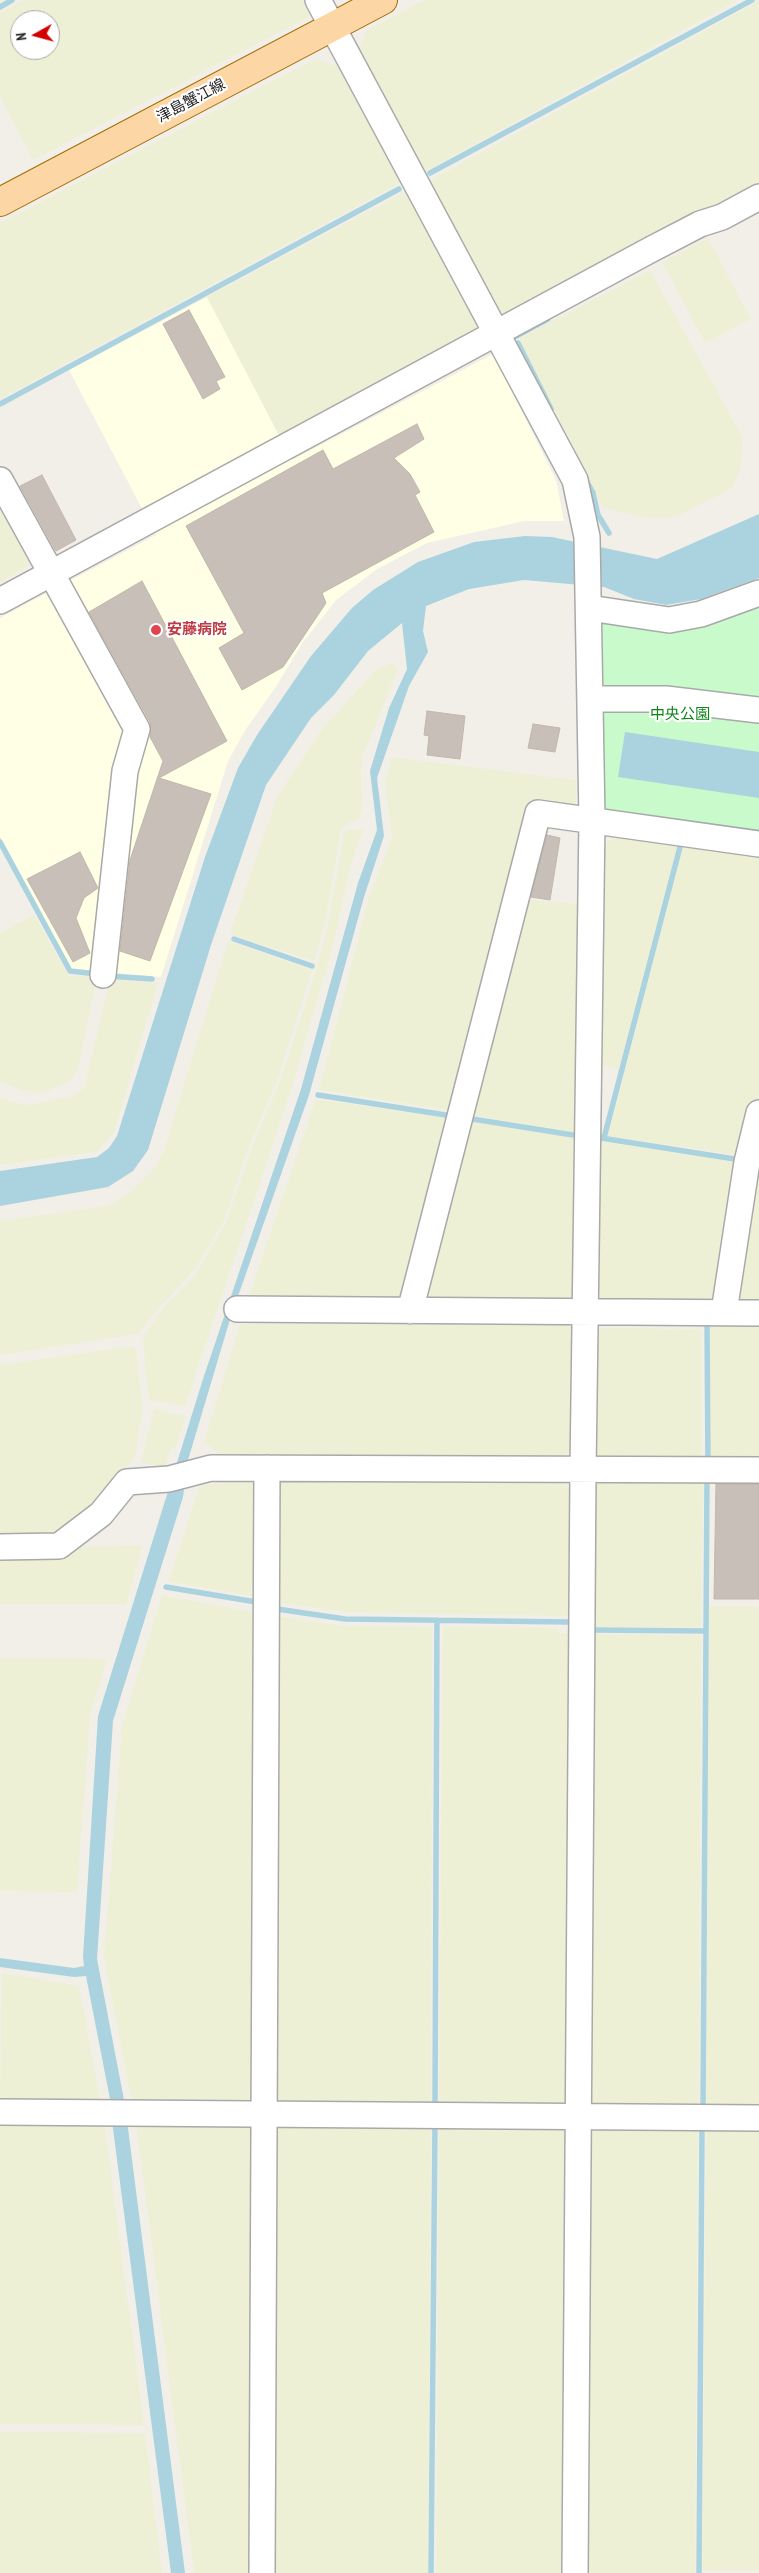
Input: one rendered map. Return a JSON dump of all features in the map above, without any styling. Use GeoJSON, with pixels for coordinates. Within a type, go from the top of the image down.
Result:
{"type":"FeatureCollection","features":[{"type":"Feature","properties":{"kind":"main road","name":"津島蟹江線"},"geometry":{"type":"LineString","coordinates":[[0,202],[383,0]]}},
{"type":"Feature","properties":{"kind":"street"},"geometry":{"type":"LineString","coordinates":[[318,0],[575,480],[587,537],[592,820],[583,1470],[574,2573]]}},
{"type":"Feature","properties":{"kind":"street"},"geometry":{"type":"LineString","coordinates":[[0,601],[501,341],[658,245],[700,224],[722,217],[759,197]]}},
{"type":"Feature","properties":{"kind":"street"},"geometry":{"type":"LineString","coordinates":[[0,480],[50,574],[138,729],[126,771],[103,975]]}},
{"type":"Feature","properties":{"kind":"street"},"geometry":{"type":"LineString","coordinates":[[589,599],[669,620],[701,614],[759,593]]}},
{"type":"Feature","properties":{"kind":"street"},"geometry":{"type":"LineString","coordinates":[[590,699],[666,699],[759,710]]}},
{"type":"Feature","properties":{"kind":"street"},"geometry":{"type":"LineString","coordinates":[[410,1311],[538,813],[759,844]]}},
{"type":"Feature","properties":{"kind":"street"},"geometry":{"type":"LineString","coordinates":[[724,1312],[747,1162],[759,1113]]}},
{"type":"Feature","properties":{"kind":"street"},"geometry":{"type":"LineString","coordinates":[[237,1310],[759,1313]]}},
{"type":"Feature","properties":{"kind":"street"},"geometry":{"type":"LineString","coordinates":[[0,1546],[59,1546],[101,1514],[127,1482],[180,1476],[211,1468],[759,1470]]}},
{"type":"Feature","properties":{"kind":"street"},"geometry":{"type":"LineString","coordinates":[[262,2573],[267,1468]]}},
{"type":"Feature","properties":{"kind":"street"},"geometry":{"type":"LineString","coordinates":[[0,2112],[759,2118]]}},
{"type":"Feature","properties":{"kind":"shaded area"},"geometry":{"type":"Polygon","coordinates":[[[24,0],[308,0],[311,5],[309,17],[33,160],[0,96],[0,13],[24,0]]]}},
{"type":"Feature","properties":{"kind":"shaded area"},"geometry":{"type":"Polygon","coordinates":[[[424,0],[738,0],[424,172],[359,51],[366,31],[424,0]]]}},
{"type":"Feature","properties":{"kind":"shaded area"},"geometry":{"type":"Polygon","coordinates":[[[759,1],[759,188],[511,318],[499,312],[429,181],[759,1]]]}},
{"type":"Feature","properties":{"kind":"shaded area"},"geometry":{"type":"Polygon","coordinates":[[[315,59],[340,67],[402,182],[0,399],[0,223],[315,59]]]}},
{"type":"Feature","properties":{"kind":"shaded area"},"geometry":{"type":"Polygon","coordinates":[[[407,191],[478,321],[475,335],[282,441],[207,297],[407,191]]]}},
{"type":"Feature","properties":{"kind":"shaded area"},"geometry":{"type":"Polygon","coordinates":[[[708,238],[751,319],[705,343],[662,262],[708,238]]]}},
{"type":"Feature","properties":{"kind":"shaded area"},"geometry":{"type":"Polygon","coordinates":[[[650,270],[743,438],[740,471],[732,488],[676,517],[648,518],[603,508],[519,339],[650,270]]]}},
{"type":"Feature","properties":{"kind":"shaded area","name":"安藤病院"},"geometry":{"type":"Polygon","coordinates":[[[207,297],[292,460],[493,354],[556,480],[564,521],[524,521],[427,543],[377,569],[336,600],[303,642],[275,688],[246,729],[228,761],[161,977],[71,969],[0,836],[0,618],[156,535],[69,370],[207,297]]]}},
{"type":"Feature","properties":{"kind":"shaded area"},"geometry":{"type":"Polygon","coordinates":[[[0,507],[30,565],[0,582],[0,507]]]}},
{"type":"Feature","properties":{"kind":"shaded area"},"geometry":{"type":"Polygon","coordinates":[[[392,663],[398,669],[363,756],[361,769],[362,809],[359,818],[345,825],[341,830],[325,922],[314,961],[230,934],[277,797],[322,729],[377,669],[392,663]]]}},
{"type":"Feature","properties":{"kind":"shaded area"},"geometry":{"type":"Polygon","coordinates":[[[392,757],[576,780],[576,812],[535,807],[455,1111],[319,1090],[369,897],[392,838],[385,783],[392,757]]]}},
{"type":"Feature","properties":{"kind":"shaded area"},"geometry":{"type":"Polygon","coordinates":[[[363,829],[350,869],[331,953],[292,1087],[185,1406],[149,1400],[144,1336],[163,1308],[195,1276],[226,1222],[251,1150],[281,1079],[313,980],[328,925],[344,833],[348,830],[363,829]]]}},
{"type":"Feature","properties":{"kind":"shaded area"},"geometry":{"type":"Polygon","coordinates":[[[616,836],[679,840],[619,1069],[596,1064],[601,850],[608,841],[616,836]]]}},
{"type":"Feature","properties":{"kind":"shaded area"},"geometry":{"type":"Polygon","coordinates":[[[684,841],[759,853],[759,1098],[744,1156],[608,1136],[684,841]]]}},
{"type":"Feature","properties":{"kind":"shaded area"},"geometry":{"type":"Polygon","coordinates":[[[520,899],[578,904],[579,1133],[465,1114],[520,899]]]}},
{"type":"Feature","properties":{"kind":"shaded area"},"geometry":{"type":"Polygon","coordinates":[[[34,915],[69,976],[97,977],[78,1070],[70,1081],[44,1092],[23,1091],[0,1081],[0,933],[34,915]]]}},
{"type":"Feature","properties":{"kind":"shaded area"},"geometry":{"type":"Polygon","coordinates":[[[228,941],[312,970],[278,1078],[248,1149],[224,1220],[193,1272],[162,1304],[138,1334],[0,1355],[0,1221],[108,1206],[131,1192],[155,1168],[164,1150],[228,941]]]}},
{"type":"Feature","properties":{"kind":"shaded area"},"geometry":{"type":"Polygon","coordinates":[[[110,979],[158,983],[114,1133],[95,1152],[0,1165],[0,1098],[27,1105],[72,1096],[84,1088],[110,979]]]}},
{"type":"Feature","properties":{"kind":"shaded area"},"geometry":{"type":"Polygon","coordinates":[[[316,1099],[454,1119],[408,1300],[246,1304],[316,1099]]]}},
{"type":"Feature","properties":{"kind":"shaded area"},"geometry":{"type":"Polygon","coordinates":[[[463,1120],[579,1139],[575,1307],[420,1302],[463,1120]]]}},
{"type":"Feature","properties":{"kind":"shaded area"},"geometry":{"type":"Polygon","coordinates":[[[597,1141],[742,1163],[718,1304],[602,1301],[597,1296],[597,1141]]]}},
{"type":"Feature","properties":{"kind":"shaded area"},"geometry":{"type":"Polygon","coordinates":[[[759,1165],[759,1305],[737,1305],[759,1165]]]}},
{"type":"Feature","properties":{"kind":"shaded area"},"geometry":{"type":"Polygon","coordinates":[[[710,1320],[759,1320],[759,1466],[710,1466],[710,1320]]]}},
{"type":"Feature","properties":{"kind":"shaded area"},"geometry":{"type":"Polygon","coordinates":[[[240,1324],[574,1324],[573,1445],[570,1452],[556,1461],[225,1459],[204,1442],[240,1324]]]}},
{"type":"Feature","properties":{"kind":"shaded area"},"geometry":{"type":"Polygon","coordinates":[[[603,1328],[701,1329],[701,1464],[603,1464],[596,1456],[595,1336],[603,1328]]]}},
{"type":"Feature","properties":{"kind":"shaded area"},"geometry":{"type":"Polygon","coordinates":[[[134,1346],[137,1354],[142,1410],[136,1454],[131,1462],[120,1470],[94,1510],[56,1538],[0,1540],[0,1365],[134,1346]]]}},
{"type":"Feature","properties":{"kind":"shaded area"},"geometry":{"type":"Polygon","coordinates":[[[154,1409],[185,1416],[176,1447],[170,1450],[165,1468],[141,1462],[154,1409]]]}},
{"type":"Feature","properties":{"kind":"shaded area"},"geometry":{"type":"Polygon","coordinates":[[[703,1475],[701,1627],[592,1627],[593,1480],[703,1475]]]}},
{"type":"Feature","properties":{"kind":"shaded area"},"geometry":{"type":"Polygon","coordinates":[[[281,1476],[554,1477],[574,1493],[574,1616],[346,1612],[272,1602],[272,1488],[281,1476]]]}},
{"type":"Feature","properties":{"kind":"shaded area"},"geometry":{"type":"Polygon","coordinates":[[[257,1481],[260,1597],[171,1582],[169,1580],[200,1485],[257,1481]]]}},
{"type":"Feature","properties":{"kind":"shaded area"},"geometry":{"type":"Polygon","coordinates":[[[143,1545],[126,1604],[0,1604],[0,1555],[72,1547],[143,1545]]]}},
{"type":"Feature","properties":{"kind":"shaded area"},"geometry":{"type":"Polygon","coordinates":[[[162,1595],[263,1614],[253,2105],[132,2104],[104,1958],[122,1725],[162,1595]]]}},
{"type":"Feature","properties":{"kind":"shaded area"},"geometry":{"type":"Polygon","coordinates":[[[709,1606],[759,1607],[759,2111],[706,2111],[709,1606]]]}},
{"type":"Feature","properties":{"kind":"shaded area"},"geometry":{"type":"Polygon","coordinates":[[[271,1615],[343,1626],[432,1627],[431,2106],[283,2106],[269,2092],[271,1615]]]}},
{"type":"Feature","properties":{"kind":"shaded area"},"geometry":{"type":"Polygon","coordinates":[[[443,1627],[558,1628],[558,1633],[573,1634],[569,2097],[557,2107],[439,2106],[443,1627]]]}},
{"type":"Feature","properties":{"kind":"shaded area"},"geometry":{"type":"Polygon","coordinates":[[[592,1634],[701,1635],[699,2111],[602,2111],[590,2100],[592,1634]]]}},
{"type":"Feature","properties":{"kind":"shaded area"},"geometry":{"type":"Polygon","coordinates":[[[0,1658],[107,1659],[90,1717],[77,1892],[0,1891],[0,1658]]]}},
{"type":"Feature","properties":{"kind":"shaded area"},"geometry":{"type":"Polygon","coordinates":[[[2,1973],[79,1986],[101,2104],[0,2102],[2,1973]]]}},
{"type":"Feature","properties":{"kind":"shaded area"},"geometry":{"type":"Polygon","coordinates":[[[0,2119],[104,2120],[144,2425],[0,2424],[0,2119]]]}},
{"type":"Feature","properties":{"kind":"shaded area"},"geometry":{"type":"Polygon","coordinates":[[[252,2120],[253,2573],[194,2573],[136,2122],[252,2120]]]}},
{"type":"Feature","properties":{"kind":"shaded area"},"geometry":{"type":"Polygon","coordinates":[[[431,2121],[428,2573],[265,2573],[269,2125],[431,2121]]]}},
{"type":"Feature","properties":{"kind":"shaded area"},"geometry":{"type":"Polygon","coordinates":[[[439,2122],[556,2123],[569,2135],[567,2573],[436,2573],[439,2122]]]}},
{"type":"Feature","properties":{"kind":"shaded area"},"geometry":{"type":"Polygon","coordinates":[[[601,2125],[698,2125],[695,2573],[586,2573],[588,2138],[601,2125]]]}},
{"type":"Feature","properties":{"kind":"shaded area"},"geometry":{"type":"Polygon","coordinates":[[[706,2126],[759,2126],[759,2570],[702,2571],[706,2126]]]}},
{"type":"Feature","properties":{"kind":"shaded area"},"geometry":{"type":"Polygon","coordinates":[[[0,2432],[145,2433],[162,2573],[0,2573],[0,2432]]]}},
{"type":"Feature","properties":{"kind":"green space","name":"中央公園"},"geometry":{"type":"Polygon","coordinates":[[[759,601],[759,836],[607,812],[602,806],[601,621],[759,601]]]}},
{"type":"Feature","properties":{"kind":"water"},"geometry":{"type":"Polygon","coordinates":[[[759,514],[759,578],[701,599],[666,605],[634,599],[604,587],[524,580],[469,589],[426,606],[423,631],[428,652],[409,686],[377,778],[384,836],[364,897],[309,1095],[231,1316],[188,1460],[183,1497],[113,1721],[97,1959],[125,2105],[185,2573],[171,2573],[111,2104],[86,1976],[74,1977],[0,1967],[0,1958],[74,1968],[84,1966],[83,1957],[98,1716],[203,1379],[301,1089],[358,883],[377,830],[370,771],[389,708],[407,669],[402,623],[368,651],[334,695],[311,718],[266,785],[211,945],[148,1150],[133,1171],[108,1187],[0,1206],[0,1171],[97,1157],[109,1148],[117,1136],[205,857],[238,768],[257,735],[311,656],[352,608],[373,590],[418,562],[474,542],[525,536],[552,537],[657,559],[759,514]]]}},
{"type":"Feature","properties":{"kind":"water"},"geometry":{"type":"Polygon","coordinates":[[[625,732],[759,752],[759,798],[618,777],[625,732]]]}},
{"type":"Feature","properties":{"kind":"building"},"geometry":{"type":"Polygon","coordinates":[[[189,310],[225,377],[216,381],[220,389],[203,399],[163,324],[189,310]]]}},
{"type":"Feature","properties":{"kind":"building"},"geometry":{"type":"Polygon","coordinates":[[[417,424],[424,439],[394,458],[410,474],[420,492],[415,495],[434,532],[322,593],[326,603],[283,667],[242,690],[219,648],[244,633],[186,526],[323,450],[333,469],[417,424]]]}},
{"type":"Feature","properties":{"kind":"building"},"geometry":{"type":"Polygon","coordinates":[[[42,475],[76,540],[56,551],[20,486],[42,475]]]}},
{"type":"Feature","properties":{"kind":"building"},"geometry":{"type":"Polygon","coordinates":[[[142,581],[227,741],[159,778],[211,794],[150,961],[120,951],[130,860],[163,761],[150,737],[150,722],[89,612],[142,581]]]}},
{"type":"Feature","properties":{"kind":"building"},"geometry":{"type":"Polygon","coordinates":[[[427,711],[465,716],[460,759],[427,755],[429,736],[424,735],[427,711]]]}},
{"type":"Feature","properties":{"kind":"building"},"geometry":{"type":"Polygon","coordinates":[[[533,724],[560,728],[555,752],[528,748],[533,724]]]}},
{"type":"Feature","properties":{"kind":"building"},"geometry":{"type":"Polygon","coordinates":[[[547,835],[560,838],[550,900],[531,897],[547,835]]]}},
{"type":"Feature","properties":{"kind":"building"},"geometry":{"type":"Polygon","coordinates":[[[80,852],[98,888],[84,898],[76,918],[90,953],[73,962],[27,879],[80,852]]]}},
{"type":"Feature","properties":{"kind":"building"},"geometry":{"type":"Polygon","coordinates":[[[716,1484],[759,1484],[759,1599],[714,1599],[716,1484]]]}},
{"type":"Feature","properties":{"kind":"waterway"},"geometry":{"type":"LineString","coordinates":[[0,7],[12,0]]}},
{"type":"Feature","properties":{"kind":"waterway"},"geometry":{"type":"LineString","coordinates":[[430,173],[752,0]]}},
{"type":"Feature","properties":{"kind":"waterway"},"geometry":{"type":"LineString","coordinates":[[0,404],[399,189]]}},
{"type":"Feature","properties":{"kind":"waterway"},"geometry":{"type":"LineString","coordinates":[[507,341],[548,319]]}},
{"type":"Feature","properties":{"kind":"waterway"},"geometry":{"type":"LineString","coordinates":[[518,343],[551,409]]}},
{"type":"Feature","properties":{"kind":"waterway"},"geometry":{"type":"LineString","coordinates":[[585,478],[593,493],[598,515],[609,533]]}},
{"type":"Feature","properties":{"kind":"waterway"},"geometry":{"type":"LineString","coordinates":[[0,842],[70,971],[97,974]]}},
{"type":"Feature","properties":{"kind":"waterway"},"geometry":{"type":"LineString","coordinates":[[604,1138],[680,847]]}},
{"type":"Feature","properties":{"kind":"waterway"},"geometry":{"type":"LineString","coordinates":[[234,939],[312,966]]}},
{"type":"Feature","properties":{"kind":"waterway"},"geometry":{"type":"LineString","coordinates":[[108,976],[152,979]]}},
{"type":"Feature","properties":{"kind":"waterway"},"geometry":{"type":"LineString","coordinates":[[318,1095],[452,1116]]}},
{"type":"Feature","properties":{"kind":"waterway"},"geometry":{"type":"LineString","coordinates":[[466,1118],[573,1135]]}},
{"type":"Feature","properties":{"kind":"waterway"},"geometry":{"type":"LineString","coordinates":[[601,1138],[741,1160]]}},
{"type":"Feature","properties":{"kind":"waterway"},"geometry":{"type":"LineString","coordinates":[[703,1323],[707,1323],[708,1464]]}},
{"type":"Feature","properties":{"kind":"waterway"},"geometry":{"type":"LineString","coordinates":[[703,2109],[707,1477]]}},
{"type":"Feature","properties":{"kind":"waterway"},"geometry":{"type":"LineString","coordinates":[[166,1587],[256,1602]]}},
{"type":"Feature","properties":{"kind":"waterway"},"geometry":{"type":"LineString","coordinates":[[277,1609],[345,1619],[567,1622]]}},
{"type":"Feature","properties":{"kind":"waterway"},"geometry":{"type":"LineString","coordinates":[[435,2104],[437,1620]]}},
{"type":"Feature","properties":{"kind":"waterway"},"geometry":{"type":"LineString","coordinates":[[592,1630],[705,1631]]}},
{"type":"Feature","properties":{"kind":"waterway"},"geometry":{"type":"LineString","coordinates":[[431,2573],[435,2123]]}},
{"type":"Feature","properties":{"kind":"waterway"},"geometry":{"type":"LineString","coordinates":[[699,2573],[702,2126]]}},
{"type":"Feature","properties":{"kind":"place","name":"安藤病院"},"geometry":{"type":"Point","coordinates":[156,630]}}]}
